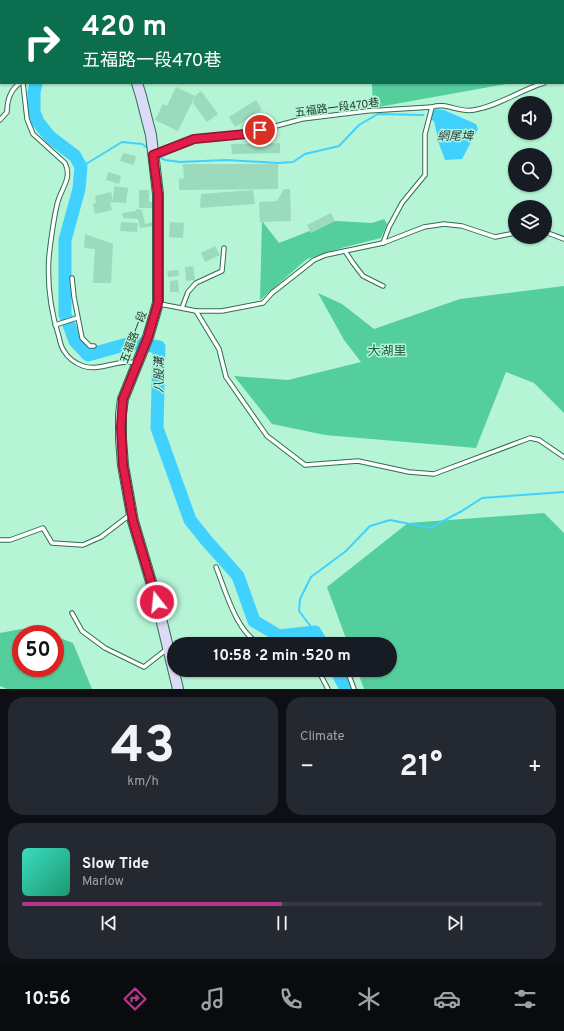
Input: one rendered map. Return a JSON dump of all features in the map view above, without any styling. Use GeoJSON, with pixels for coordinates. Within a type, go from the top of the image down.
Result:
{"type":"FeatureCollection","features":[{"type":"Feature","properties":{"kind":"main road","name":"五福路一段"},"geometry":{"type":"LineString","coordinates":[[137,84],[151,135],[158,194],[158,303],[148,337],[136,363],[123,399],[121,414],[123,465],[132,514],[157,602],[167,645]]}},
{"type":"Feature","properties":{"kind":"main road","name":"五福路一段"},"geometry":{"type":"LineString","coordinates":[[175,677],[178,689]]}},
{"type":"Feature","properties":{"kind":"lane"},"geometry":{"type":"LineString","coordinates":[[0,120],[7,112],[7,103],[14,87],[19,84]]}},
{"type":"Feature","properties":{"kind":"lane"},"geometry":{"type":"LineString","coordinates":[[21,84],[27,119],[34,134],[65,163],[68,169],[68,176],[57,204],[49,257],[50,300],[55,325],[63,350],[69,358],[84,367],[96,368],[130,361],[136,363]]}},
{"type":"Feature","properties":{"kind":"lane","name":"五福路一段470巷"},"geometry":{"type":"LineString","coordinates":[[153,155],[194,139],[246,134],[302,119],[367,111],[432,107],[438,105],[473,111],[500,102],[530,87],[540,84]]}},
{"type":"Feature","properties":{"kind":"lane"},"geometry":{"type":"LineString","coordinates":[[383,243],[389,227],[402,203],[425,175],[425,134],[432,107]]}},
{"type":"Feature","properties":{"kind":"lane"},"geometry":{"type":"LineString","coordinates":[[158,303],[196,311],[222,311],[263,303],[272,292],[314,260],[326,255],[383,243],[424,227],[444,224],[462,226],[495,237],[508,234]]}},
{"type":"Feature","properties":{"kind":"lane"},"geometry":{"type":"LineString","coordinates":[[552,235],[564,239]]}},
{"type":"Feature","properties":{"kind":"lane"},"geometry":{"type":"LineString","coordinates":[[182,308],[188,292],[196,283],[222,271],[224,248]]}},
{"type":"Feature","properties":{"kind":"lane"},"geometry":{"type":"LineString","coordinates":[[345,251],[364,276],[383,286]]}},
{"type":"Feature","properties":{"kind":"lane"},"geometry":{"type":"LineString","coordinates":[[72,278],[77,318],[82,338],[90,346],[94,346]]}},
{"type":"Feature","properties":{"kind":"lane"},"geometry":{"type":"LineString","coordinates":[[196,311],[219,349],[226,377],[267,436],[305,465],[358,461],[409,472],[434,474],[530,438],[539,440],[564,457]]}},
{"type":"Feature","properties":{"kind":"lane"},"geometry":{"type":"LineString","coordinates":[[55,325],[77,318]]}},
{"type":"Feature","properties":{"kind":"lane"},"geometry":{"type":"LineString","coordinates":[[0,540],[10,540],[43,528],[52,543],[83,545],[101,537],[132,514]]}},
{"type":"Feature","properties":{"kind":"lane"},"geometry":{"type":"LineString","coordinates":[[216,567],[229,600],[244,631],[251,637]]}},
{"type":"Feature","properties":{"kind":"lane"},"geometry":{"type":"LineString","coordinates":[[72,613],[82,631],[105,648],[144,667],[167,650]]}},
{"type":"Feature","properties":{"kind":"lane"},"geometry":{"type":"LineString","coordinates":[[322,677],[328,689]]}},
{"type":"Feature","properties":{"kind":"lane"},"geometry":{"type":"LineString","coordinates":[[350,677],[354,689]]}},
{"type":"Feature","properties":{"kind":"green space"},"geometry":{"type":"Polygon","coordinates":[[[372,84],[506,84],[373,108],[372,84]]]}},
{"type":"Feature","properties":{"kind":"green space"},"geometry":{"type":"Polygon","coordinates":[[[384,219],[387,224],[381,238],[307,259],[260,300],[262,221],[279,243],[335,221],[372,223],[384,219]]]}},
{"type":"Feature","properties":{"kind":"green space"},"geometry":{"type":"Polygon","coordinates":[[[564,286],[564,413],[534,383],[506,372],[476,448],[325,435],[272,424],[234,376],[288,380],[361,362],[344,340],[318,293],[342,304],[374,329],[460,299],[564,286]]]}},
{"type":"Feature","properties":{"kind":"green space"},"geometry":{"type":"Polygon","coordinates":[[[544,513],[564,533],[564,689],[364,689],[360,677],[397,677],[397,637],[345,637],[327,587],[408,523],[544,513]]]}},
{"type":"Feature","properties":{"kind":"green space"},"geometry":{"type":"Polygon","coordinates":[[[12,631],[12,677],[64,677],[64,640],[73,643],[92,689],[7,689],[0,686],[0,633],[12,631]]]}},
{"type":"Feature","properties":{"kind":"water","name":"網尾埤"},"geometry":{"type":"Polygon","coordinates":[[[435,109],[444,110],[476,124],[478,129],[462,159],[445,160],[439,144],[434,121],[429,119],[435,109]]]}},
{"type":"Feature","properties":{"kind":"building"},"geometry":{"type":"Polygon","coordinates":[[[176,87],[195,96],[178,131],[155,120],[163,104],[167,106],[176,87]]]}},
{"type":"Feature","properties":{"kind":"building"},"geometry":{"type":"Polygon","coordinates":[[[201,91],[218,114],[207,122],[193,103],[195,96],[201,91]]]}},
{"type":"Feature","properties":{"kind":"building"},"geometry":{"type":"Polygon","coordinates":[[[256,100],[262,110],[235,127],[229,117],[256,100]]]}},
{"type":"Feature","properties":{"kind":"building"},"geometry":{"type":"Polygon","coordinates":[[[280,143],[280,153],[232,154],[231,144],[280,143]]]}},
{"type":"Feature","properties":{"kind":"building"},"geometry":{"type":"Polygon","coordinates":[[[123,153],[136,156],[134,165],[120,161],[123,153]]]}},
{"type":"Feature","properties":{"kind":"building"},"geometry":{"type":"Polygon","coordinates":[[[183,164],[278,164],[278,189],[179,190],[179,179],[184,178],[183,164]]]}},
{"type":"Feature","properties":{"kind":"building"},"geometry":{"type":"Polygon","coordinates":[[[108,172],[121,176],[119,184],[106,180],[108,172]]]}},
{"type":"Feature","properties":{"kind":"building"},"geometry":{"type":"Polygon","coordinates":[[[114,186],[128,188],[126,203],[110,202],[112,210],[95,214],[93,204],[96,203],[95,196],[111,192],[113,201],[114,186]]]}},
{"type":"Feature","properties":{"kind":"building"},"geometry":{"type":"Polygon","coordinates":[[[284,189],[290,189],[291,221],[260,222],[259,202],[277,201],[284,189]]]}},
{"type":"Feature","properties":{"kind":"building"},"geometry":{"type":"Polygon","coordinates":[[[139,190],[149,190],[149,202],[153,202],[153,208],[139,208],[139,190]]]}},
{"type":"Feature","properties":{"kind":"building"},"geometry":{"type":"Polygon","coordinates":[[[253,190],[255,204],[200,208],[201,194],[253,190]]]}},
{"type":"Feature","properties":{"kind":"building"},"geometry":{"type":"Polygon","coordinates":[[[136,209],[142,210],[145,224],[153,222],[154,226],[140,228],[138,219],[123,218],[122,213],[136,211],[136,209]]]}},
{"type":"Feature","properties":{"kind":"building"},"geometry":{"type":"Polygon","coordinates":[[[331,213],[335,221],[311,233],[307,225],[331,213]]]}},
{"type":"Feature","properties":{"kind":"building"},"geometry":{"type":"Polygon","coordinates":[[[121,222],[138,223],[137,232],[120,231],[121,222]]]}},
{"type":"Feature","properties":{"kind":"building"},"geometry":{"type":"Polygon","coordinates":[[[170,222],[184,223],[183,238],[169,237],[170,222]]]}},
{"type":"Feature","properties":{"kind":"building"},"geometry":{"type":"Polygon","coordinates":[[[85,234],[113,244],[111,283],[93,283],[95,249],[84,248],[85,234]]]}},
{"type":"Feature","properties":{"kind":"building"},"geometry":{"type":"Polygon","coordinates":[[[215,246],[220,255],[205,262],[201,253],[215,246]]]}},
{"type":"Feature","properties":{"kind":"building"},"geometry":{"type":"Polygon","coordinates":[[[193,266],[195,280],[186,281],[185,267],[193,266]]]}},
{"type":"Feature","properties":{"kind":"building"},"geometry":{"type":"Polygon","coordinates":[[[178,270],[179,276],[168,277],[167,271],[178,270]]]}},
{"type":"Feature","properties":{"kind":"building"},"geometry":{"type":"Polygon","coordinates":[[[178,280],[179,292],[170,292],[170,281],[178,280]]]}},
{"type":"Feature","properties":{"kind":"waterway","name":"八股溝"},"geometry":{"type":"LineString","coordinates":[[36,84],[34,92],[34,112],[38,122],[50,137],[75,156],[81,167],[79,189],[65,240],[65,314],[75,341],[88,355],[131,343],[159,347],[157,428],[190,520],[238,576],[254,621],[279,636],[315,632],[318,637]]}},
{"type":"Feature","properties":{"kind":"waterway"},"geometry":{"type":"LineString","coordinates":[[161,158],[180,162],[226,160],[278,163],[293,162],[305,154],[339,146],[359,125],[378,114],[423,115]]}},
{"type":"Feature","properties":{"kind":"waterway"},"geometry":{"type":"LineString","coordinates":[[81,167],[122,142],[142,144],[149,149]]}},
{"type":"Feature","properties":{"kind":"waterway"},"geometry":{"type":"LineString","coordinates":[[315,632],[299,611],[300,599],[311,577],[346,551],[370,526],[390,520],[430,528],[462,511],[482,498],[564,492]]}},
{"type":"Feature","properties":{"kind":"waterway","name":"八股溝"},"geometry":{"type":"LineString","coordinates":[[340,677],[346,689]]}},
{"type":"Feature","properties":{"kind":"district","name":"大湖里"},"geometry":{"type":"Point","coordinates":[387,350]}},
{"type":"Feature","properties":{"kind":"route"},"geometry":{"type":"LineString","coordinates":[[157,602],[133,521],[123,465],[121,439],[121,414],[123,399],[136,363],[148,337],[158,303],[158,194],[153,155],[194,139],[246,134],[260,130]]}}]}
